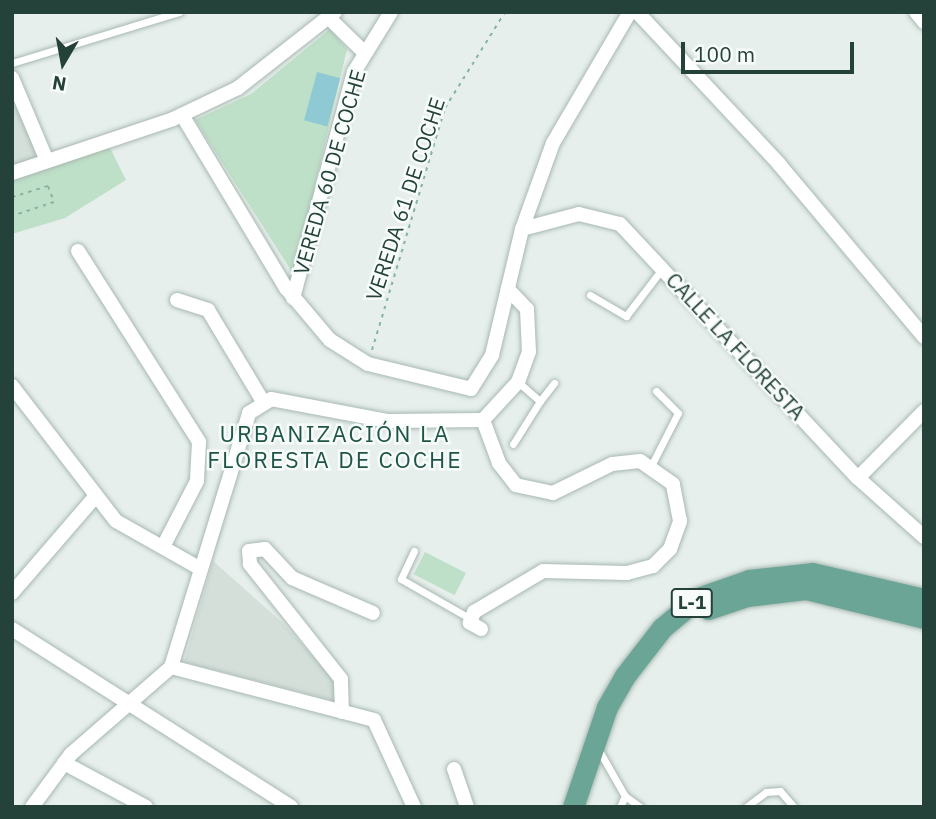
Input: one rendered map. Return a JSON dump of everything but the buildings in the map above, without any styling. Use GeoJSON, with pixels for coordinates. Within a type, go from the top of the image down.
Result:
{"type":"FeatureCollection","features":[{"type":"Feature","properties":{"kind":"main road","name":"L-1"},"geometry":{"type":"LineString","coordinates":[[573,807],[624,677],[662,628],[698,598],[740,581],[812,573],[924,599]]}},
{"type":"Feature","properties":{"kind":"main road","name":"L-1"},"geometry":{"type":"LineString","coordinates":[[584,807],[615,714],[650,661],[683,625],[717,605],[806,589],[924,618]]}},
{"type":"Feature","properties":{"kind":"street","name":"VEREDA 60 DE COCHE"},"geometry":{"type":"LineString","coordinates":[[293,298],[354,72],[391,12]]}},
{"type":"Feature","properties":{"kind":"street"},"geometry":{"type":"LineString","coordinates":[[182,115],[293,298],[330,340],[368,364],[463,390],[477,386],[508,289],[522,229],[553,142],[630,12]]}},
{"type":"Feature","properties":{"kind":"street"},"geometry":{"type":"LineString","coordinates":[[637,12],[779,164],[924,337]]}},
{"type":"Feature","properties":{"kind":"street"},"geometry":{"type":"LineString","coordinates":[[916,12],[924,22]]}},
{"type":"Feature","properties":{"kind":"street"},"geometry":{"type":"LineString","coordinates":[[12,173],[182,115],[238,88],[333,16],[365,53]]}},
{"type":"Feature","properties":{"kind":"street"},"geometry":{"type":"LineString","coordinates":[[12,78],[47,162]]}},
{"type":"Feature","properties":{"kind":"street","name":"CALLE LA FLORESTA"},"geometry":{"type":"LineString","coordinates":[[522,229],[579,214],[601,217],[620,224],[858,478],[924,537]]}},
{"type":"Feature","properties":{"kind":"street"},"geometry":{"type":"LineString","coordinates":[[78,251],[199,442],[197,481],[163,547]]}},
{"type":"Feature","properties":{"kind":"street"},"geometry":{"type":"LineString","coordinates":[[32,807],[64,763],[171,667],[199,568],[249,413],[262,400],[292,400],[387,421],[483,420],[519,382],[532,336],[527,309],[508,289]]}},
{"type":"Feature","properties":{"kind":"street"},"geometry":{"type":"LineString","coordinates":[[177,300],[208,310],[262,400]]}},
{"type":"Feature","properties":{"kind":"street"},"geometry":{"type":"LineString","coordinates":[[12,386],[116,522],[199,568]]}},
{"type":"Feature","properties":{"kind":"street"},"geometry":{"type":"LineString","coordinates":[[858,478],[924,411]]}},
{"type":"Feature","properties":{"kind":"street"},"geometry":{"type":"LineString","coordinates":[[481,629],[469,618],[543,571],[627,573],[662,559],[677,535],[680,508],[673,484],[652,464],[625,461],[567,490],[534,491],[508,475],[483,420]]}},
{"type":"Feature","properties":{"kind":"street"},"geometry":{"type":"LineString","coordinates":[[12,593],[95,496]]}},
{"type":"Feature","properties":{"kind":"street"},"geometry":{"type":"LineString","coordinates":[[342,712],[341,679],[250,564],[249,551],[265,549],[292,578],[373,613]]}},
{"type":"Feature","properties":{"kind":"street"},"geometry":{"type":"LineString","coordinates":[[12,629],[291,807]]}},
{"type":"Feature","properties":{"kind":"street"},"geometry":{"type":"LineString","coordinates":[[171,667],[378,722],[414,807]]}},
{"type":"Feature","properties":{"kind":"street"},"geometry":{"type":"LineString","coordinates":[[64,763],[146,807]]}},
{"type":"Feature","properties":{"kind":"street"},"geometry":{"type":"LineString","coordinates":[[454,769],[467,807]]}},
{"type":"Feature","properties":{"kind":"lane"},"geometry":{"type":"LineString","coordinates":[[12,63],[179,12]]}},
{"type":"Feature","properties":{"kind":"lane"},"geometry":{"type":"LineString","coordinates":[[590,295],[626,316],[664,268]]}},
{"type":"Feature","properties":{"kind":"lane"},"geometry":{"type":"LineString","coordinates":[[519,382],[540,401]]}},
{"type":"Feature","properties":{"kind":"lane"},"geometry":{"type":"LineString","coordinates":[[513,444],[554,383]]}},
{"type":"Feature","properties":{"kind":"lane"},"geometry":{"type":"LineString","coordinates":[[652,464],[678,413],[656,391]]}},
{"type":"Feature","properties":{"kind":"lane"},"geometry":{"type":"LineString","coordinates":[[414,551],[401,579],[469,618]]}},
{"type":"Feature","properties":{"kind":"lane"},"geometry":{"type":"LineString","coordinates":[[601,754],[625,796],[640,807]]}},
{"type":"Feature","properties":{"kind":"lane"},"geometry":{"type":"LineString","coordinates":[[746,807],[766,792],[780,792],[794,807]]}},
{"type":"Feature","properties":{"kind":"lane"},"geometry":{"type":"LineString","coordinates":[[620,807],[625,796]]}},
{"type":"Feature","properties":{"kind":"path","name":"VEREDA 61 DE COCHE"},"geometry":{"type":"LineString","coordinates":[[368,364],[445,108],[505,12]]}},
{"type":"Feature","properties":{"kind":"path"},"geometry":{"type":"LineString","coordinates":[[12,197],[48,186],[54,202],[12,216]]}},
{"type":"Feature","properties":{"kind":"shaded area"},"geometry":{"type":"Polygon","coordinates":[[[12,98],[44,160],[12,170],[12,98]]]}},
{"type":"Feature","properties":{"kind":"shaded area"},"geometry":{"type":"Polygon","coordinates":[[[213,561],[284,624],[339,686],[336,701],[184,662],[213,561]]]}},
{"type":"Feature","properties":{"kind":"green space"},"geometry":{"type":"Polygon","coordinates":[[[330,29],[347,49],[294,275],[195,120],[251,94],[330,29]]]}},
{"type":"Feature","properties":{"kind":"green space"},"geometry":{"type":"Polygon","coordinates":[[[109,146],[126,180],[65,218],[12,234],[12,178],[109,146]]]}},
{"type":"Feature","properties":{"kind":"green space"},"geometry":{"type":"Polygon","coordinates":[[[425,552],[466,573],[455,595],[414,574],[425,552]]]}},
{"type":"Feature","properties":{"kind":"water"},"geometry":{"type":"Polygon","coordinates":[[[317,72],[340,78],[327,127],[304,120],[317,72]]]}},
{"type":"Feature","properties":{"kind":"district","name":"URBANIZACIÓN LA FLORESTA DE COCHE"},"geometry":{"type":"Point","coordinates":[335,446]}}]}
